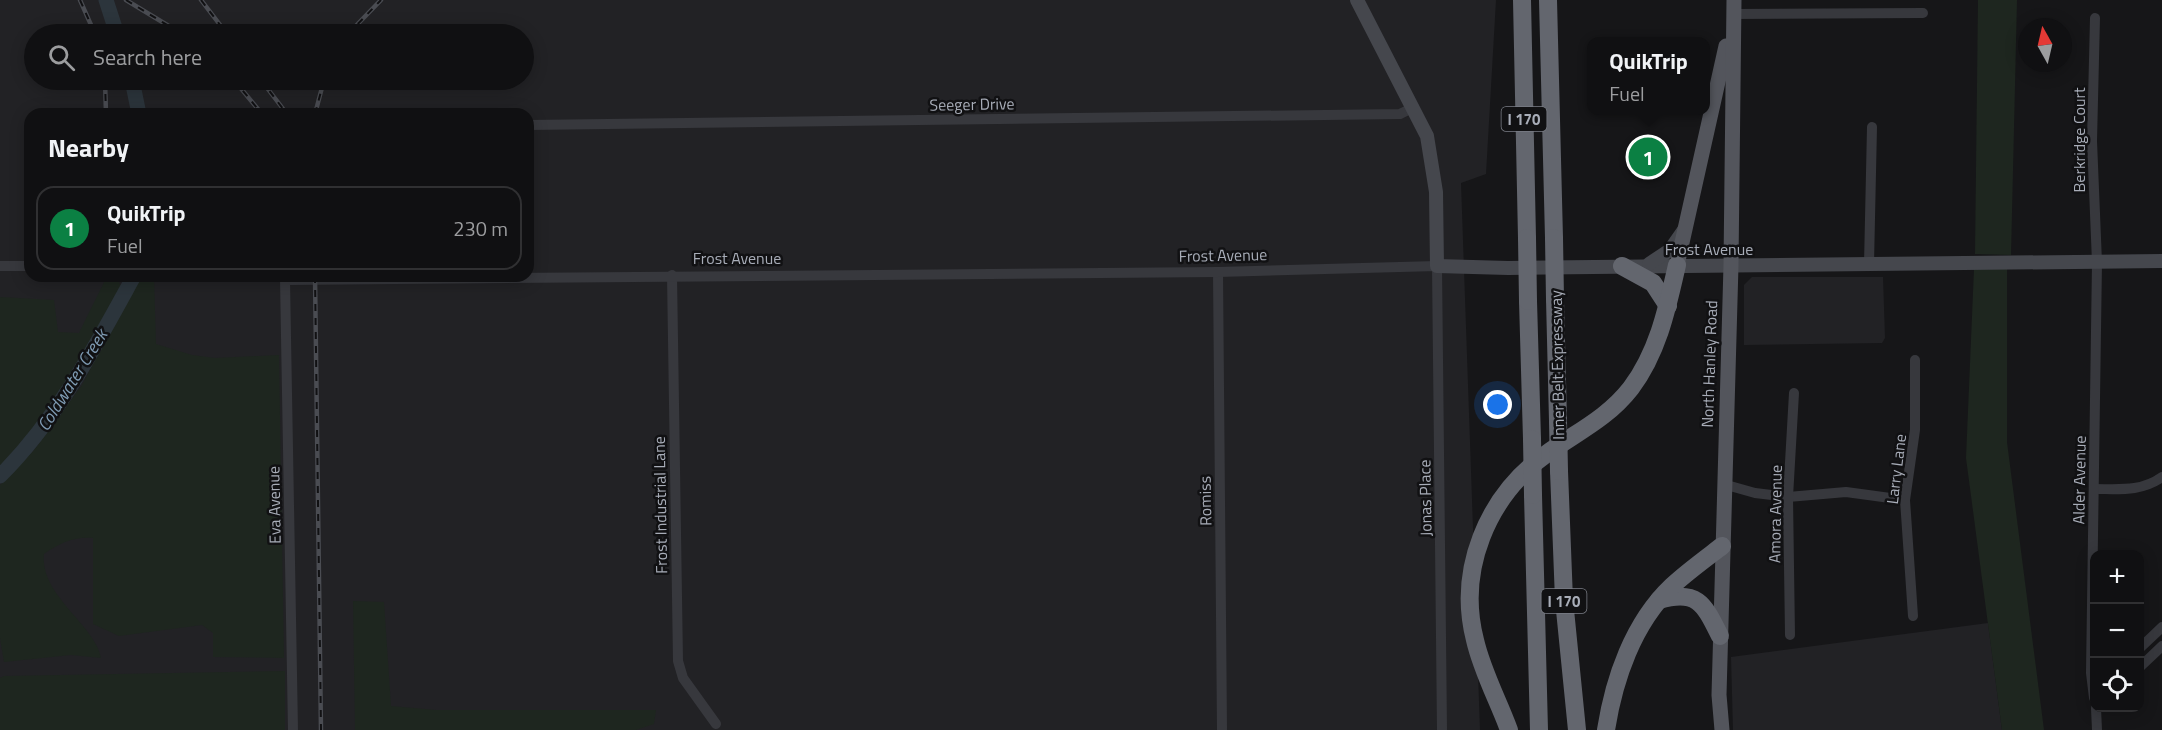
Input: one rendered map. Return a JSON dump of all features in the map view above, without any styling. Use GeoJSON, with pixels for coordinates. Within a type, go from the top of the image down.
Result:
{"type":"FeatureCollection","features":[{"type":"Feature","properties":{"kind":"highway","name":"Inner Belt Expressway"},"geometry":{"type":"LineString","coordinates":[[1522,0],[1539,730]]}},
{"type":"Feature","properties":{"kind":"highway","name":"Inner Belt Expressway"},"geometry":{"type":"LineString","coordinates":[[1548,0],[1563,580],[1577,730]]}},
{"type":"Feature","properties":{"kind":"highway"},"geometry":{"type":"LineString","coordinates":[[1509,730],[1484,669],[1471,623],[1471,578],[1482,535],[1495,508],[1523,472],[1607,413],[1630,388],[1654,350],[1668,306],[1677,265]]}},
{"type":"Feature","properties":{"kind":"highway"},"geometry":{"type":"LineString","coordinates":[[1622,266],[1653,283],[1668,306]]}},
{"type":"Feature","properties":{"kind":"highway"},"geometry":{"type":"LineString","coordinates":[[1606,730],[1615,690],[1633,639],[1659,600],[1686,573],[1722,546]]}},
{"type":"Feature","properties":{"kind":"highway"},"geometry":{"type":"LineString","coordinates":[[1659,600],[1682,595],[1694,598],[1705,607],[1720,636]]}},
{"type":"Feature","properties":{"kind":"main road"},"geometry":{"type":"LineString","coordinates":[[1677,265],[1734,7]]}},
{"type":"Feature","properties":{"kind":"main road","name":"North Hanley Road"},"geometry":{"type":"LineString","coordinates":[[1722,730],[1719,695],[1723,484],[1731,265],[1734,7]]}},
{"type":"Feature","properties":{"kind":"street"},"geometry":{"type":"LineString","coordinates":[[1357,0],[1414,107],[1426,136],[1432,162],[1437,266]]}},
{"type":"Feature","properties":{"kind":"street"},"geometry":{"type":"LineString","coordinates":[[1734,7],[1923,13]]}},
{"type":"Feature","properties":{"kind":"street","name":"Berkridge Court"},"geometry":{"type":"LineString","coordinates":[[2095,18],[2092,141],[2097,262]]}},
{"type":"Feature","properties":{"kind":"street","name":"Seeger Drive"},"geometry":{"type":"LineString","coordinates":[[534,125],[1400,114],[1414,107]]}},
{"type":"Feature","properties":{"kind":"street"},"geometry":{"type":"LineString","coordinates":[[1869,264],[1872,127]]}},
{"type":"Feature","properties":{"kind":"street"},"geometry":{"type":"LineString","coordinates":[[1644,266],[1658,260],[1670,250],[1686,226]]}},
{"type":"Feature","properties":{"kind":"street","name":"Frost Avenue"},"geometry":{"type":"LineString","coordinates":[[534,277],[1218,272],[1437,266],[2162,261]]}},
{"type":"Feature","properties":{"kind":"street","name":"Alder Avenue"},"geometry":{"type":"LineString","coordinates":[[2094,658],[2097,262]]}},
{"type":"Feature","properties":{"kind":"street"},"geometry":{"type":"LineString","coordinates":[[0,266],[24,266]]}},
{"type":"Feature","properties":{"kind":"street","name":"Jonas Place"},"geometry":{"type":"LineString","coordinates":[[1437,266],[1442,730]]}},
{"type":"Feature","properties":{"kind":"street","name":"Romiss"},"geometry":{"type":"LineString","coordinates":[[1218,272],[1222,730]]}},
{"type":"Feature","properties":{"kind":"street","name":"Frost Industrial Lane"},"geometry":{"type":"LineString","coordinates":[[672,275],[678,661],[682,678],[716,724]]}},
{"type":"Feature","properties":{"kind":"street","name":"Eva Avenue"},"geometry":{"type":"LineString","coordinates":[[285,282],[293,730]]}},
{"type":"Feature","properties":{"kind":"street","name":"Larry Lane"},"geometry":{"type":"LineString","coordinates":[[1913,616],[1905,500],[1915,430],[1915,360]]}},
{"type":"Feature","properties":{"kind":"street","name":"Amora Avenue"},"geometry":{"type":"LineString","coordinates":[[1790,635],[1788,497],[1794,393]]}},
{"type":"Feature","properties":{"kind":"street"},"geometry":{"type":"LineString","coordinates":[[2094,489],[2133,489],[2148,486],[2162,477]]}},
{"type":"Feature","properties":{"kind":"street"},"geometry":{"type":"LineString","coordinates":[[1723,484],[1755,493],[1788,497],[1846,492],[1905,500]]}},
{"type":"Feature","properties":{"kind":"street"},"geometry":{"type":"LineString","coordinates":[[2144,643],[2162,627]]}},
{"type":"Feature","properties":{"kind":"street"},"geometry":{"type":"LineString","coordinates":[[2144,662],[2162,646]]}},
{"type":"Feature","properties":{"kind":"street"},"geometry":{"type":"LineString","coordinates":[[2096,712],[2097,730]]}},
{"type":"Feature","properties":{"kind":"shaded area"},"geometry":{"type":"Polygon","coordinates":[[[0,0],[1496,0],[1486,174],[1461,183],[1480,730],[0,730],[0,0]]]}},
{"type":"Feature","properties":{"kind":"shaded area"},"geometry":{"type":"Polygon","coordinates":[[[1978,0],[2017,0],[2011,255],[1975,254],[1978,0]]]}},
{"type":"Feature","properties":{"kind":"shaded area"},"geometry":{"type":"Polygon","coordinates":[[[1974,269],[2007,269],[2007,442],[2044,730],[2002,730],[1966,458],[1974,269]]]}},
{"type":"Feature","properties":{"kind":"shaded area"},"geometry":{"type":"Polygon","coordinates":[[[1752,277],[1883,277],[1885,338],[1882,343],[1744,345],[1744,285],[1752,277]]]}},
{"type":"Feature","properties":{"kind":"shaded area"},"geometry":{"type":"Polygon","coordinates":[[[104,282],[119,282],[121,287],[68,385],[37,430],[0,471],[0,297],[54,300],[58,332],[79,333],[104,282]]]}},
{"type":"Feature","properties":{"kind":"shaded area"},"geometry":{"type":"Polygon","coordinates":[[[136,282],[154,282],[156,344],[192,355],[215,358],[279,355],[284,658],[213,657],[213,633],[202,625],[119,636],[93,624],[93,538],[80,538],[67,541],[44,554],[45,569],[50,583],[89,634],[101,658],[71,655],[4,662],[0,638],[0,485],[34,450],[82,385],[136,282]]]}},
{"type":"Feature","properties":{"kind":"shaded area"},"geometry":{"type":"Polygon","coordinates":[[[353,601],[384,602],[391,706],[436,710],[656,710],[654,724],[636,730],[355,730],[353,601]]]}},
{"type":"Feature","properties":{"kind":"shaded area"},"geometry":{"type":"Polygon","coordinates":[[[1988,623],[2002,730],[1733,730],[1731,657],[1988,623]]]}},
{"type":"Feature","properties":{"kind":"shaded area"},"geometry":{"type":"Polygon","coordinates":[[[285,671],[285,730],[0,730],[0,678],[4,676],[285,671]]]}},
{"type":"Feature","properties":{"kind":"waterway","name":"Coldwater Creek"},"geometry":{"type":"LineString","coordinates":[[106,0],[114,24]]}},
{"type":"Feature","properties":{"kind":"waterway","name":"Coldwater Creek"},"geometry":{"type":"LineString","coordinates":[[134,90],[138,108]]}},
{"type":"Feature","properties":{"kind":"waterway","name":"Coldwater Creek"},"geometry":{"type":"LineString","coordinates":[[0,476],[21,454],[58,406],[90,355],[131,282]]}},
{"type":"Feature","properties":{"kind":"railway"},"geometry":{"type":"LineString","coordinates":[[80,0],[91,24]]}},
{"type":"Feature","properties":{"kind":"railway"},"geometry":{"type":"LineString","coordinates":[[126,0],[166,24]]}},
{"type":"Feature","properties":{"kind":"railway"},"geometry":{"type":"LineString","coordinates":[[201,0],[219,24]]}},
{"type":"Feature","properties":{"kind":"railway"},"geometry":{"type":"LineString","coordinates":[[358,24],[381,0]]}},
{"type":"Feature","properties":{"kind":"railway"},"geometry":{"type":"LineString","coordinates":[[105,90],[106,108]]}},
{"type":"Feature","properties":{"kind":"railway"},"geometry":{"type":"LineString","coordinates":[[242,90],[257,108]]}},
{"type":"Feature","properties":{"kind":"railway"},"geometry":{"type":"LineString","coordinates":[[269,90],[282,108]]}},
{"type":"Feature","properties":{"kind":"railway"},"geometry":{"type":"LineString","coordinates":[[317,108],[321,90]]}},
{"type":"Feature","properties":{"kind":"railway"},"geometry":{"type":"LineString","coordinates":[[315,282],[321,730]]}},
{"type":"Feature","properties":{"kind":"place","name":"QuikTrip"},"geometry":{"type":"Point","coordinates":[1648,157]}}]}
